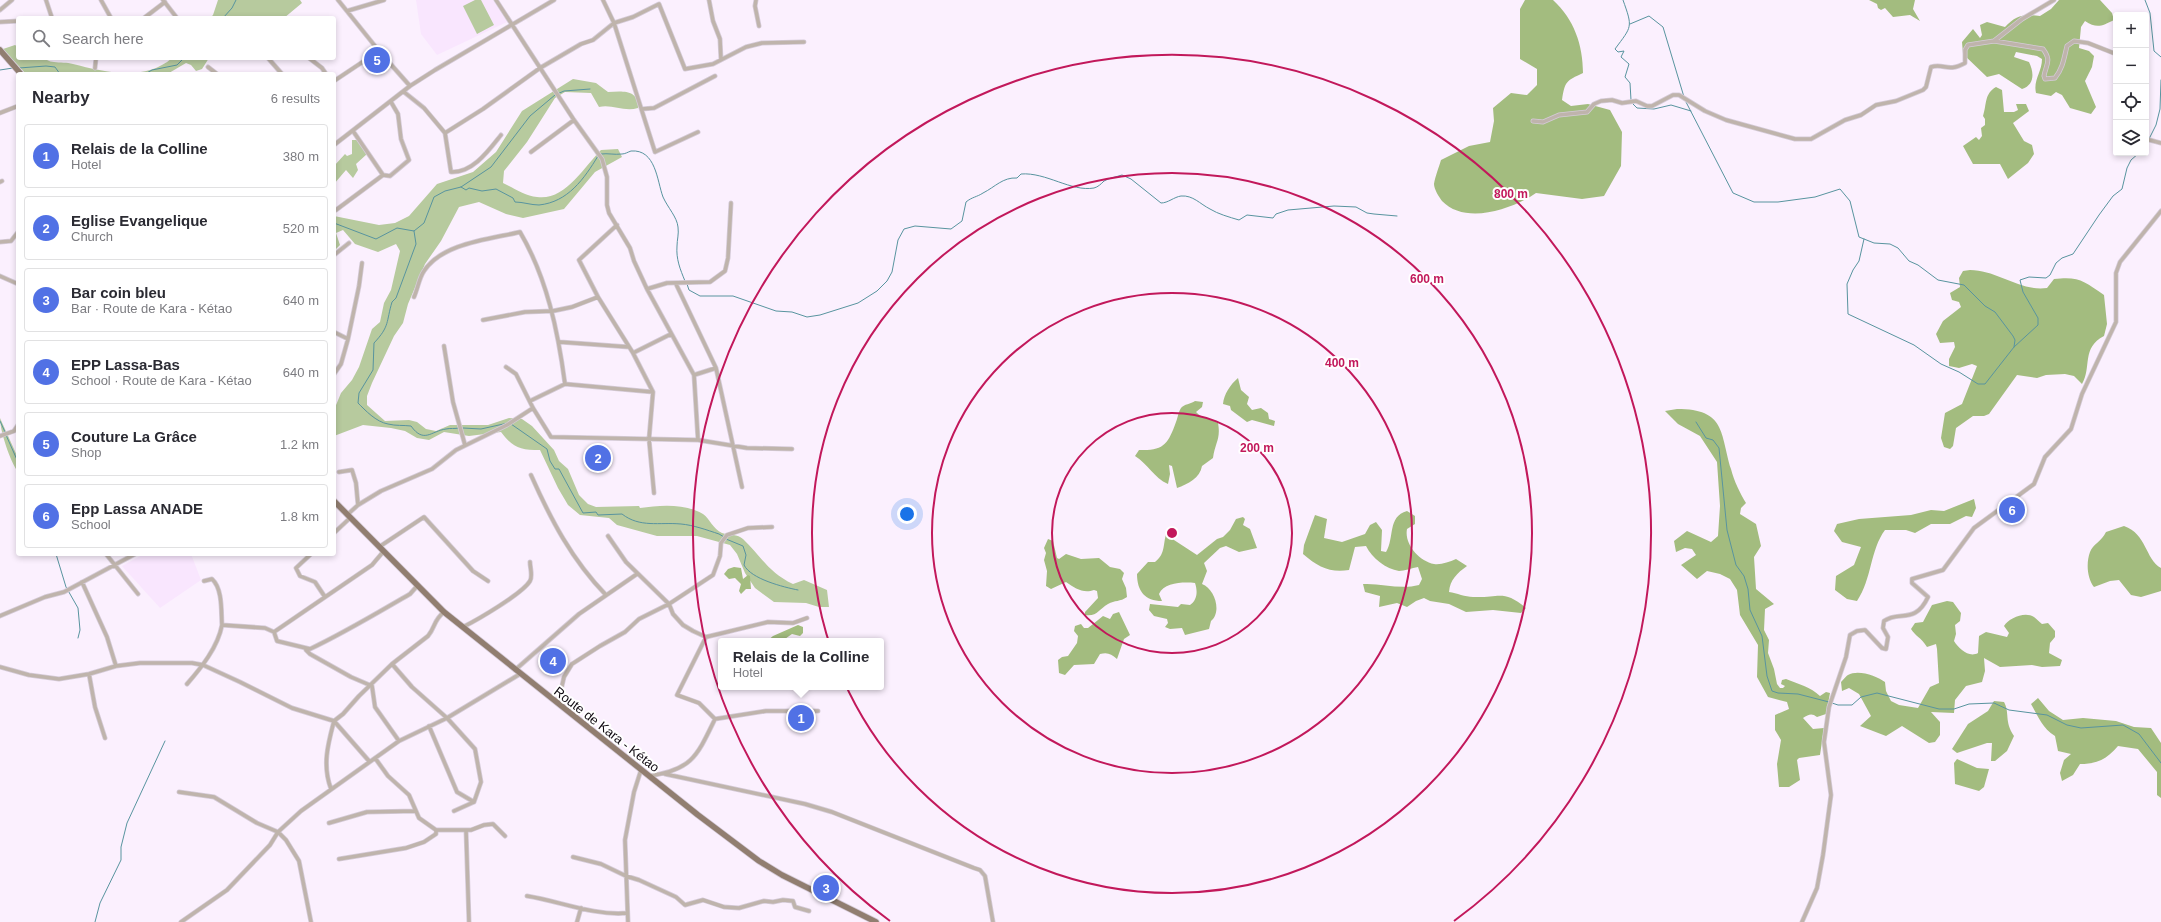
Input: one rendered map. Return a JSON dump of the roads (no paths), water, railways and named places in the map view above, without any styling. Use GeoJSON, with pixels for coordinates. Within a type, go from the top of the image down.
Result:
{"type":"FeatureCollection","features":[{"type":"Feature","properties":{"kind":"main road"},"geometry":{"type":"LineString","coordinates":[[0,50],[19,72]]}},
{"type":"Feature","properties":{"kind":"main road","name":"Route de Kara - Kétao"},"geometry":{"type":"LineString","coordinates":[[336,503],[444,612],[641,770],[759,861],[799,884],[876,922]]}},
{"type":"Feature","properties":{"kind":"street"},"geometry":{"type":"LineString","coordinates":[[0,10],[12,0]]}},
{"type":"Feature","properties":{"kind":"street"},"geometry":{"type":"LineString","coordinates":[[46,0],[51,16]]}},
{"type":"Feature","properties":{"kind":"street"},"geometry":{"type":"LineString","coordinates":[[101,0],[110,16]]}},
{"type":"Feature","properties":{"kind":"street"},"geometry":{"type":"LineString","coordinates":[[338,0],[379,51],[410,86]]}},
{"type":"Feature","properties":{"kind":"street"},"geometry":{"type":"LineString","coordinates":[[347,11],[384,0]]}},
{"type":"Feature","properties":{"kind":"street"},"geometry":{"type":"LineString","coordinates":[[496,0],[514,25],[574,120],[602,159],[607,177],[607,205],[616,225],[630,248],[634,261],[647,289],[694,375],[698,440]]}},
{"type":"Feature","properties":{"kind":"street"},"geometry":{"type":"LineString","coordinates":[[336,144],[410,86],[554,0]]}},
{"type":"Feature","properties":{"kind":"street"},"geometry":{"type":"LineString","coordinates":[[603,0],[614,23],[655,152],[698,132]]}},
{"type":"Feature","properties":{"kind":"street"},"geometry":{"type":"LineString","coordinates":[[709,0],[713,21],[720,39],[721,60]]}},
{"type":"Feature","properties":{"kind":"street"},"geometry":{"type":"LineString","coordinates":[[710,5],[713,0]]}},
{"type":"Feature","properties":{"kind":"street"},"geometry":{"type":"LineString","coordinates":[[756,0],[755,6],[759,26]]}},
{"type":"Feature","properties":{"kind":"street"},"geometry":{"type":"LineString","coordinates":[[1994,41],[2022,19],[2054,0]]}},
{"type":"Feature","properties":{"kind":"street"},"geometry":{"type":"LineString","coordinates":[[146,16],[164,1],[175,16]]}},
{"type":"Feature","properties":{"kind":"street"},"geometry":{"type":"LineString","coordinates":[[445,133],[483,109],[540,68],[581,44],[593,40],[614,23],[633,17],[659,4],[685,70],[713,64],[746,47],[762,43],[804,42]]}},
{"type":"Feature","properties":{"kind":"street"},"geometry":{"type":"LineString","coordinates":[[0,22],[16,21]]}},
{"type":"Feature","properties":{"kind":"street"},"geometry":{"type":"LineString","coordinates":[[1533,121],[1543,122],[1559,115],[1586,112],[1594,104],[1601,101],[1612,100],[1622,103],[1636,101],[1652,106],[1669,97],[1679,95],[1705,111],[1726,120],[1795,139],[1811,139],[1845,120],[1861,115],[1876,105],[1896,101],[1923,90],[1926,87],[1931,67],[1954,68],[1965,63],[1966,50],[1968,46],[1994,41],[2043,48],[2047,54],[2048,63],[2044,76],[2045,79],[2056,78],[2061,70],[2067,46],[2074,41],[2088,43],[2113,53]]}},
{"type":"Feature","properties":{"kind":"street"},"geometry":{"type":"LineString","coordinates":[[336,80],[379,51]]}},
{"type":"Feature","properties":{"kind":"street"},"geometry":{"type":"LineString","coordinates":[[95,68],[96,60]]}},
{"type":"Feature","properties":{"kind":"street"},"geometry":{"type":"LineString","coordinates":[[270,60],[280,72]]}},
{"type":"Feature","properties":{"kind":"street"},"geometry":{"type":"LineString","coordinates":[[312,60],[325,72]]}},
{"type":"Feature","properties":{"kind":"street"},"geometry":{"type":"LineString","coordinates":[[208,67],[215,72]]}},
{"type":"Feature","properties":{"kind":"street"},"geometry":{"type":"LineString","coordinates":[[642,109],[654,108],[714,76]]}},
{"type":"Feature","properties":{"kind":"street"},"geometry":{"type":"LineString","coordinates":[[404,92],[424,108],[445,133],[451,172],[470,167],[478,162],[502,135]]}},
{"type":"Feature","properties":{"kind":"street"},"geometry":{"type":"LineString","coordinates":[[336,210],[383,175],[390,176],[409,160],[401,140],[398,114],[390,102]]}},
{"type":"Feature","properties":{"kind":"street"},"geometry":{"type":"LineString","coordinates":[[0,113],[16,107]]}},
{"type":"Feature","properties":{"kind":"street"},"geometry":{"type":"LineString","coordinates":[[530,152],[574,120]]}},
{"type":"Feature","properties":{"kind":"street"},"geometry":{"type":"LineString","coordinates":[[353,131],[383,175]]}},
{"type":"Feature","properties":{"kind":"street"},"geometry":{"type":"LineString","coordinates":[[2149,140],[2161,143]]}},
{"type":"Feature","properties":{"kind":"street"},"geometry":{"type":"LineString","coordinates":[[647,289],[666,283],[676,284],[710,282],[725,271],[728,258],[731,203]]}},
{"type":"Feature","properties":{"kind":"street"},"geometry":{"type":"LineString","coordinates":[[1802,922],[1817,888],[1829,815],[1830,795],[1824,742],[1829,707],[1846,657],[1850,635],[1857,631],[1865,630],[1882,648],[1886,649],[1888,637],[1883,628],[1884,621],[1889,618],[1909,616],[1922,607],[1928,597],[1912,583],[1912,579],[1943,570],[1974,528],[2034,484],[2045,457],[2071,429],[2082,394],[2116,322],[2116,273],[2120,262],[2161,211]]}},
{"type":"Feature","properties":{"kind":"street"},"geometry":{"type":"LineString","coordinates":[[616,225],[579,260],[598,296],[633,353],[652,392],[649,438],[654,493]]}},
{"type":"Feature","properties":{"kind":"street"},"geometry":{"type":"LineString","coordinates":[[414,296],[426,268],[453,249],[475,241],[520,232],[531,250],[553,311],[560,342],[565,384]]}},
{"type":"Feature","properties":{"kind":"street"},"geometry":{"type":"LineString","coordinates":[[0,242],[11,241],[16,235]]}},
{"type":"Feature","properties":{"kind":"street"},"geometry":{"type":"LineString","coordinates":[[336,253],[349,243]]}},
{"type":"Feature","properties":{"kind":"street"},"geometry":{"type":"LineString","coordinates":[[336,371],[341,364],[348,339],[360,286],[362,263]]}},
{"type":"Feature","properties":{"kind":"street"},"geometry":{"type":"LineString","coordinates":[[0,276],[16,283]]}},
{"type":"Feature","properties":{"kind":"street"},"geometry":{"type":"LineString","coordinates":[[676,284],[708,347],[716,368],[742,487]]}},
{"type":"Feature","properties":{"kind":"street"},"geometry":{"type":"LineString","coordinates":[[483,320],[525,312],[553,311],[572,308],[598,296]]}},
{"type":"Feature","properties":{"kind":"street"},"geometry":{"type":"LineString","coordinates":[[336,333],[348,339]]}},
{"type":"Feature","properties":{"kind":"street"},"geometry":{"type":"LineString","coordinates":[[633,353],[671,334]]}},
{"type":"Feature","properties":{"kind":"street"},"geometry":{"type":"LineString","coordinates":[[560,342],[629,347]]}},
{"type":"Feature","properties":{"kind":"street"},"geometry":{"type":"LineString","coordinates":[[444,346],[453,402],[465,445]]}},
{"type":"Feature","properties":{"kind":"street"},"geometry":{"type":"LineString","coordinates":[[506,367],[516,374],[533,408],[551,436],[698,440],[733,445],[792,449]]}},
{"type":"Feature","properties":{"kind":"street"},"geometry":{"type":"LineString","coordinates":[[694,375],[716,368]]}},
{"type":"Feature","properties":{"kind":"street"},"geometry":{"type":"LineString","coordinates":[[530,401],[565,384],[652,392]]}},
{"type":"Feature","properties":{"kind":"street"},"geometry":{"type":"LineString","coordinates":[[336,531],[358,505],[402,481],[430,470],[456,450],[509,423],[533,408]]}},
{"type":"Feature","properties":{"kind":"street"},"geometry":{"type":"LineString","coordinates":[[1,435],[14,432],[16,428]]}},
{"type":"Feature","properties":{"kind":"street"},"geometry":{"type":"LineString","coordinates":[[339,472],[352,470],[356,483],[358,505]]}},
{"type":"Feature","properties":{"kind":"street"},"geometry":{"type":"LineString","coordinates":[[531,475],[559,535],[582,570],[606,595]]}},
{"type":"Feature","properties":{"kind":"street"},"geometry":{"type":"LineString","coordinates":[[274,632],[372,565],[381,549],[424,517],[473,571],[488,581]]}},
{"type":"Feature","properties":{"kind":"street"},"geometry":{"type":"LineString","coordinates":[[558,704],[564,676],[572,664],[625,632],[639,619],[669,604],[713,575],[720,556],[721,543],[727,535],[748,528],[772,527]]}},
{"type":"Feature","properties":{"kind":"street"},"geometry":{"type":"LineString","coordinates":[[608,536],[637,574],[669,604],[673,614],[683,625],[706,636],[768,622],[793,623],[807,618]]}},
{"type":"Feature","properties":{"kind":"street"},"geometry":{"type":"LineString","coordinates":[[108,556],[138,594]]}},
{"type":"Feature","properties":{"kind":"street"},"geometry":{"type":"LineString","coordinates":[[0,616],[7,611],[68,589],[131,556]]}},
{"type":"Feature","properties":{"kind":"street"},"geometry":{"type":"LineString","coordinates":[[309,556],[296,568],[300,576],[315,582],[325,597]]}},
{"type":"Feature","properties":{"kind":"street"},"geometry":{"type":"LineString","coordinates":[[463,627],[486,616],[527,584],[531,575],[530,562]]}},
{"type":"Feature","properties":{"kind":"street"},"geometry":{"type":"LineString","coordinates":[[181,922],[226,890],[270,845],[278,832],[301,811],[331,789],[354,775],[369,761],[399,741],[447,718],[518,672],[579,614],[637,574]]}},
{"type":"Feature","properties":{"kind":"street"},"geometry":{"type":"LineString","coordinates":[[187,684],[203,665],[222,625],[220,598],[216,582],[212,579],[204,581]]}},
{"type":"Feature","properties":{"kind":"street"},"geometry":{"type":"LineString","coordinates":[[82,582],[107,637],[116,666]]}},
{"type":"Feature","properties":{"kind":"street"},"geometry":{"type":"LineString","coordinates":[[306,650],[338,636],[410,594],[418,585]]}},
{"type":"Feature","properties":{"kind":"street"},"geometry":{"type":"LineString","coordinates":[[331,789],[326,772],[326,750],[334,721],[372,686],[392,664],[428,636],[436,619],[444,612]]}},
{"type":"Feature","properties":{"kind":"street"},"geometry":{"type":"LineString","coordinates":[[222,625],[265,628],[274,632]]}},
{"type":"Feature","properties":{"kind":"street"},"geometry":{"type":"LineString","coordinates":[[274,632],[276,641],[306,650],[310,654],[351,677],[372,686]]}},
{"type":"Feature","properties":{"kind":"street"},"geometry":{"type":"LineString","coordinates":[[706,636],[677,695],[700,703],[715,719]]}},
{"type":"Feature","properties":{"kind":"street"},"geometry":{"type":"LineString","coordinates":[[0,668],[29,675],[58,679],[89,674],[116,666],[140,663],[192,663],[203,665],[292,708],[334,721],[369,761]]}},
{"type":"Feature","properties":{"kind":"street"},"geometry":{"type":"LineString","coordinates":[[392,664],[412,687],[447,718],[475,749],[481,782],[474,802],[454,811]]}},
{"type":"Feature","properties":{"kind":"street"},"geometry":{"type":"LineString","coordinates":[[89,674],[95,707],[105,738]]}},
{"type":"Feature","properties":{"kind":"street"},"geometry":{"type":"LineString","coordinates":[[372,686],[375,707],[399,741]]}},
{"type":"Feature","properties":{"kind":"street"},"geometry":{"type":"LineString","coordinates":[[715,719],[766,711],[818,711]]}},
{"type":"Feature","properties":{"kind":"street"},"geometry":{"type":"LineString","coordinates":[[649,776],[665,774],[683,768],[694,757],[706,739],[715,719]]}},
{"type":"Feature","properties":{"kind":"street"},"geometry":{"type":"LineString","coordinates":[[429,726],[457,792],[474,802]]}},
{"type":"Feature","properties":{"kind":"street"},"geometry":{"type":"LineString","coordinates":[[375,758],[388,776],[409,795],[419,818],[436,830],[466,830],[494,824],[505,836]]}},
{"type":"Feature","properties":{"kind":"street"},"geometry":{"type":"LineString","coordinates":[[628,922],[624,840],[634,792],[641,770]]}},
{"type":"Feature","properties":{"kind":"street"},"geometry":{"type":"LineString","coordinates":[[665,774],[719,787],[766,795],[832,812],[980,870],[985,876],[993,922]]}},
{"type":"Feature","properties":{"kind":"street"},"geometry":{"type":"LineString","coordinates":[[179,792],[214,797],[257,823],[278,832],[286,840],[299,861],[311,922]]}},
{"type":"Feature","properties":{"kind":"street"},"geometry":{"type":"LineString","coordinates":[[329,823],[368,812],[416,811]]}},
{"type":"Feature","properties":{"kind":"street"},"geometry":{"type":"LineString","coordinates":[[339,859],[383,853],[418,844],[436,834],[436,830]]}},
{"type":"Feature","properties":{"kind":"street"},"geometry":{"type":"LineString","coordinates":[[466,830],[469,922]]}},
{"type":"Feature","properties":{"kind":"street"},"geometry":{"type":"LineString","coordinates":[[573,857],[601,864],[626,876],[639,880],[676,897],[685,905],[703,900],[724,908],[739,908],[764,900],[773,902],[783,900],[793,901],[795,907],[809,911]]}},
{"type":"Feature","properties":{"kind":"street"},"geometry":{"type":"LineString","coordinates":[[527,896],[610,913],[627,913]]}},
{"type":"Feature","properties":{"kind":"street"},"geometry":{"type":"LineString","coordinates":[[577,922],[581,908]]}},
{"type":"Feature","properties":{"kind":"waterway"},"geometry":{"type":"LineString","coordinates":[[225,16],[232,8],[236,0]]}},
{"type":"Feature","properties":{"kind":"waterway"},"geometry":{"type":"LineString","coordinates":[[1623,0],[1628,16],[1629,26],[1625,36],[1615,49],[1618,52],[1624,51],[1621,57],[1629,64],[1625,77],[1630,83],[1631,100]]}},
{"type":"Feature","properties":{"kind":"waterway"},"geometry":{"type":"LineString","coordinates":[[2145,0],[2150,13],[2154,51],[2161,57]]}},
{"type":"Feature","properties":{"kind":"waterway"},"geometry":{"type":"LineString","coordinates":[[1630,24],[1649,16],[1663,27],[1684,97]]}},
{"type":"Feature","properties":{"kind":"waterway"},"geometry":{"type":"LineString","coordinates":[[148,72],[177,65],[182,60]]}},
{"type":"Feature","properties":{"kind":"waterway"},"geometry":{"type":"LineString","coordinates":[[19,68],[46,66],[55,67],[59,72]]}},
{"type":"Feature","properties":{"kind":"waterway"},"geometry":{"type":"LineString","coordinates":[[0,70],[13,68]]}},
{"type":"Feature","properties":{"kind":"waterway"},"geometry":{"type":"LineString","coordinates":[[2149,139],[2156,125],[2160,109],[2161,80]]}},
{"type":"Feature","properties":{"kind":"waterway"},"geometry":{"type":"LineString","coordinates":[[336,224],[376,239],[397,228],[414,231],[424,223],[434,197],[445,191],[461,187],[491,167],[530,116],[555,95],[564,91],[590,89]]}},
{"type":"Feature","properties":{"kind":"waterway"},"geometry":{"type":"LineString","coordinates":[[1686,102],[1733,193],[1754,202],[1778,202],[1815,197],[1840,189],[1850,201],[1859,237],[1874,243],[1890,244],[1898,248],[1909,261],[1918,265],[1938,280],[1964,285],[1985,306],[1995,312],[2013,336],[2015,340],[2014,347]]}},
{"type":"Feature","properties":{"kind":"waterway"},"geometry":{"type":"LineString","coordinates":[[1632,103],[1637,108],[1654,109],[1671,105],[1691,111]]}},
{"type":"Feature","properties":{"kind":"waterway"},"geometry":{"type":"LineString","coordinates":[[601,154],[624,154],[631,151],[646,155],[651,160],[663,197],[677,223],[677,255],[685,281]]}},
{"type":"Feature","properties":{"kind":"waterway"},"geometry":{"type":"LineString","coordinates":[[461,187],[466,190],[469,188],[482,191],[496,189],[513,198],[515,202],[539,205],[549,203],[567,194],[574,188],[581,181],[598,156]]}},
{"type":"Feature","properties":{"kind":"waterway"},"geometry":{"type":"LineString","coordinates":[[1864,239],[1859,261],[1847,284],[1848,314],[1914,345],[1941,364],[1959,372],[1978,384],[1985,384],[2014,347],[2038,325],[2038,318],[2023,292],[2020,280],[2029,277],[2046,278],[2050,275],[2056,263],[2062,258],[2073,254],[2113,196],[2122,189],[2127,168],[2131,160],[2136,156]]}},
{"type":"Feature","properties":{"kind":"waterway"},"geometry":{"type":"LineString","coordinates":[[687,284],[689,290],[700,296],[733,296],[776,311],[792,312],[807,317],[820,315],[858,303],[877,291],[887,281],[892,272],[898,240],[904,229],[915,226],[951,229],[962,221],[966,202],[1003,181],[1017,178],[1021,174],[1040,176],[1067,185],[1085,188],[1095,188],[1106,180],[1122,175],[1131,179],[1161,203],[1185,196],[1196,200],[1216,212],[1239,220],[1247,215],[1273,218],[1276,214],[1288,210],[1334,206],[1356,207],[1367,213],[1397,216]]}},
{"type":"Feature","properties":{"kind":"waterway"},"geometry":{"type":"LineString","coordinates":[[414,231],[416,244],[396,298],[392,302],[387,324],[383,332],[374,343],[373,370],[359,393],[358,403],[379,421],[391,425],[411,426],[420,434],[424,435],[441,430],[459,428]]}},
{"type":"Feature","properties":{"kind":"waterway"},"geometry":{"type":"LineString","coordinates":[[0,421],[5,432]]}},
{"type":"Feature","properties":{"kind":"waterway"},"geometry":{"type":"LineString","coordinates":[[1696,422],[1706,438],[1713,440],[1719,448],[1727,530],[1736,565],[1744,576],[1748,589],[1750,610],[1762,636],[1767,676],[1772,691],[1778,693],[1798,694],[1829,702]]}},
{"type":"Feature","properties":{"kind":"waterway"},"geometry":{"type":"LineString","coordinates":[[463,428],[481,429],[508,423]]}},
{"type":"Feature","properties":{"kind":"waterway"},"geometry":{"type":"LineString","coordinates":[[511,424],[547,449],[550,461],[555,469],[559,469],[583,513],[596,512],[598,515],[622,514],[643,523],[686,525],[710,531],[724,537]]}},
{"type":"Feature","properties":{"kind":"waterway"},"geometry":{"type":"LineString","coordinates":[[6,435],[16,458]]}},
{"type":"Feature","properties":{"kind":"waterway"},"geometry":{"type":"LineString","coordinates":[[726,539],[743,546],[746,555],[744,565],[753,574],[768,582],[798,590]]}},
{"type":"Feature","properties":{"kind":"waterway"},"geometry":{"type":"LineString","coordinates":[[57,556],[66,587],[78,608],[80,630],[78,638]]}},
{"type":"Feature","properties":{"kind":"waterway"},"geometry":{"type":"LineString","coordinates":[[1832,703],[1838,705],[1852,705],[1861,697],[1877,693],[1939,709],[1954,709],[1969,704],[1994,703],[2009,710],[2047,715],[2067,725],[2081,728],[2123,725],[2139,734],[2161,763]]}},
{"type":"Feature","properties":{"kind":"waterway"},"geometry":{"type":"LineString","coordinates":[[95,922],[100,903],[121,860],[121,847],[127,823],[165,741]]}},
{"type":"Feature","properties":{"kind":"place","name":"Couture La Grâce"},"geometry":{"type":"Point","coordinates":[377,60]}},
{"type":"Feature","properties":{"kind":"place","name":"Eglise Evangelique"},"geometry":{"type":"Point","coordinates":[598,458]}},
{"type":"Feature","properties":{"kind":"place","name":"Epp Lassa ANADE"},"geometry":{"type":"Point","coordinates":[2012,510]}},
{"type":"Feature","properties":{"kind":"place","name":"EPP Lassa-Bas"},"geometry":{"type":"Point","coordinates":[553,661]}},
{"type":"Feature","properties":{"kind":"place","name":"Relais de la Colline"},"geometry":{"type":"Point","coordinates":[801,718]}},
{"type":"Feature","properties":{"kind":"place","name":"Bar coin bleu"},"geometry":{"type":"Point","coordinates":[826,888]}}]}
